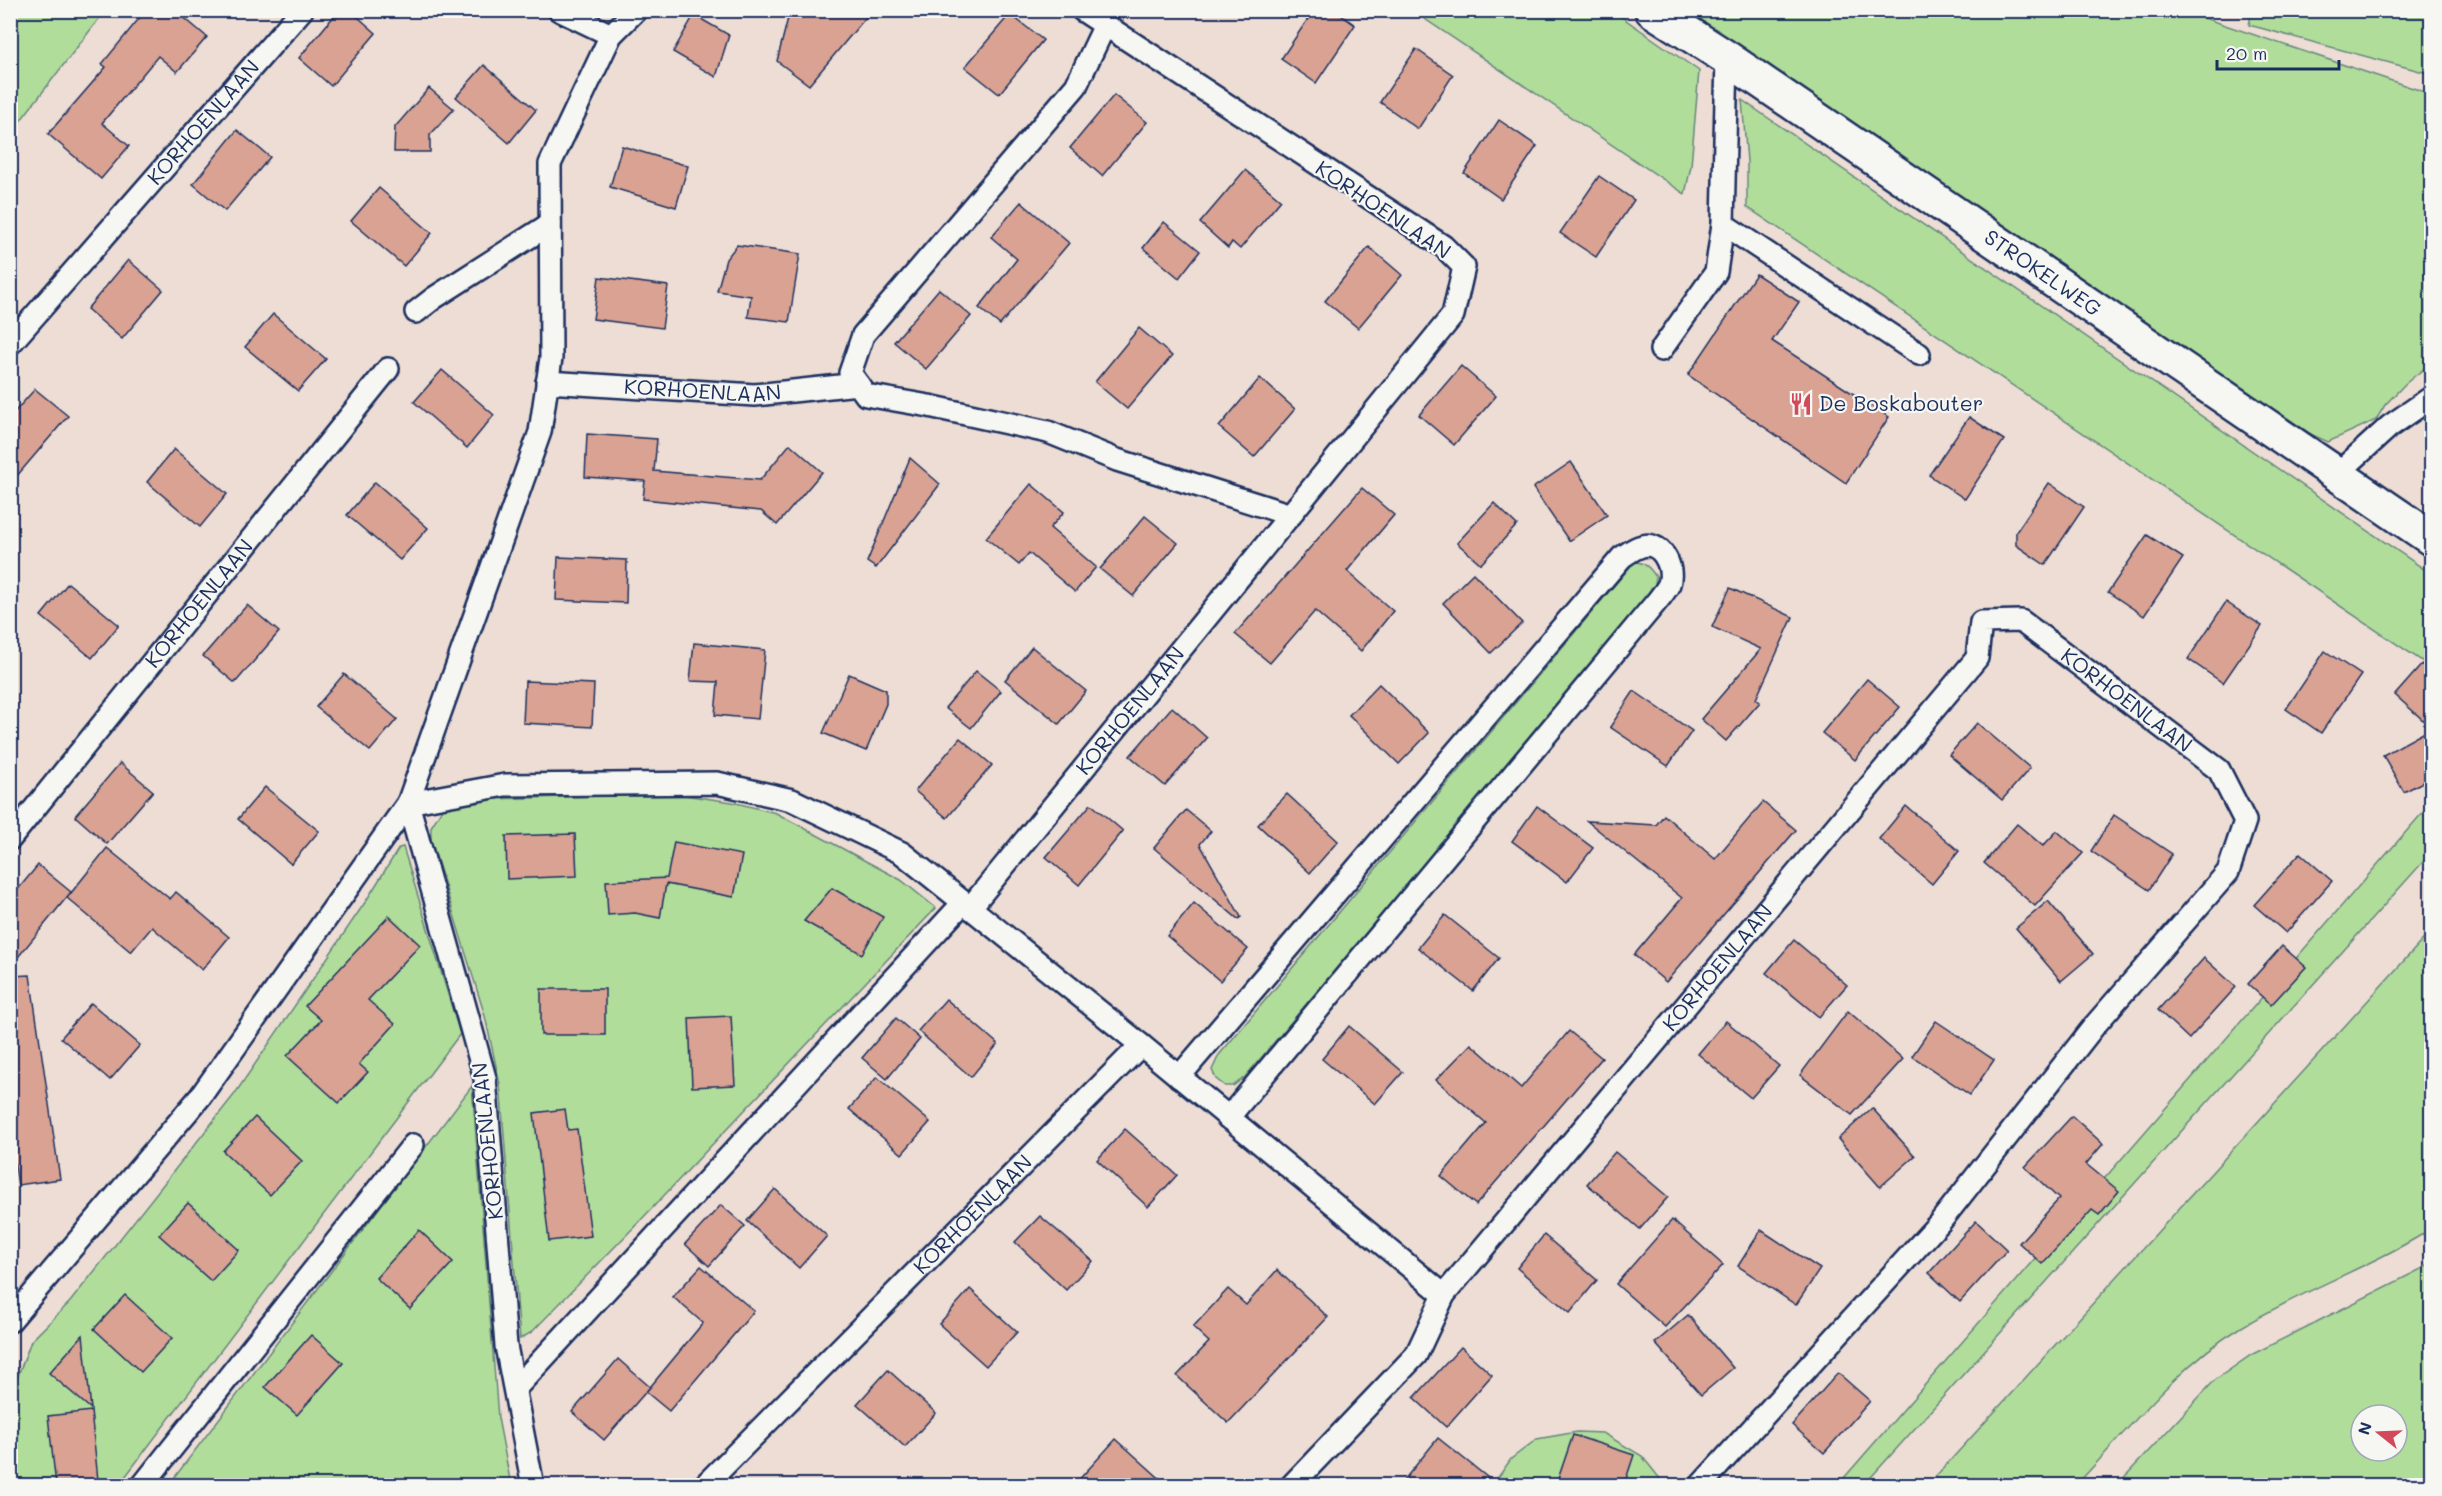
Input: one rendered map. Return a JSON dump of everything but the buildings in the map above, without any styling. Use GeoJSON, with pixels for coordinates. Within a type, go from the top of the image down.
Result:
{"type":"FeatureCollection","features":[{"type":"Feature","properties":{"kind":"street","name":"STROKELWEG"},"geometry":{"type":"LineString","coordinates":[[1652,10],[1727,58],[2432,539]]}},
{"type":"Feature","properties":{"kind":"lane","name":"KORHOENLAAN"},"geometry":{"type":"LineString","coordinates":[[10,344],[302,10]]}},
{"type":"Feature","properties":{"kind":"lane"},"geometry":{"type":"LineString","coordinates":[[559,10],[611,36]]}},
{"type":"Feature","properties":{"kind":"lane"},"geometry":{"type":"LineString","coordinates":[[10,1321],[200,1097],[408,803],[540,432],[551,358],[550,164],[611,36],[636,10]]}},
{"type":"Feature","properties":{"kind":"lane","name":"KORHOENLAAN"},"geometry":{"type":"LineString","coordinates":[[515,1389],[967,906],[1453,315],[1464,267],[1443,246],[1082,10]]}},
{"type":"Feature","properties":{"kind":"lane"},"geometry":{"type":"LineString","coordinates":[[1105,25],[1076,86],[863,335],[850,373],[866,395],[1048,432],[1117,460],[1290,515]]}},
{"type":"Feature","properties":{"kind":"lane"},"geometry":{"type":"LineString","coordinates":[[1661,350],[1716,272],[1723,224],[1727,58]]}},
{"type":"Feature","properties":{"kind":"lane"},"geometry":{"type":"LineString","coordinates":[[416,312],[434,298],[550,224]]}},
{"type":"Feature","properties":{"kind":"lane"},"geometry":{"type":"LineString","coordinates":[[1723,224],[1919,354]]}},
{"type":"Feature","properties":{"kind":"lane","name":"KORHOENLAAN"},"geometry":{"type":"LineString","coordinates":[[10,839],[388,369]]}},
{"type":"Feature","properties":{"kind":"lane","name":"KORHOENLAAN"},"geometry":{"type":"LineString","coordinates":[[547,381],[755,395],[858,384]]}},
{"type":"Feature","properties":{"kind":"lane"},"geometry":{"type":"LineString","coordinates":[[2337,474],[2390,426],[2432,397]]}},
{"type":"Feature","properties":{"kind":"lane"},"geometry":{"type":"LineString","coordinates":[[1179,1077],[1622,557],[1640,546],[1653,546],[1666,556],[1671,570],[1669,585],[1658,600],[1228,1118]]}},
{"type":"Feature","properties":{"kind":"lane","name":"KORHOENLAAN"},"geometry":{"type":"LineString","coordinates":[[1292,1485],[1416,1355],[1444,1295],[1977,658],[1981,622],[2021,621],[2219,770],[2245,821],[2228,872],[2095,1024],[1941,1221],[1700,1485]]}},
{"type":"Feature","properties":{"kind":"lane"},"geometry":{"type":"LineString","coordinates":[[408,803],[505,785],[717,783],[792,800],[902,853],[1444,1295]]}},
{"type":"Feature","properties":{"kind":"lane","name":"KORHOENLAAN"},"geometry":{"type":"LineString","coordinates":[[408,803],[485,1078],[506,1346],[533,1485]]}},
{"type":"Feature","properties":{"kind":"lane","name":"KORHOENLAAN"},"geometry":{"type":"LineString","coordinates":[[704,1485],[1140,1045]]}},
{"type":"Feature","properties":{"kind":"lane"},"geometry":{"type":"LineString","coordinates":[[142,1485],[412,1145]]}},
{"type":"Feature","properties":{"kind":"green space"},"geometry":{"type":"Polygon","coordinates":[[[10,11],[105,11],[11,133],[10,133],[10,11]]]}},
{"type":"Feature","properties":{"kind":"green space"},"geometry":{"type":"Polygon","coordinates":[[[1413,11],[1613,11],[1699,71],[1691,166],[1685,194],[1413,11]]]}},
{"type":"Feature","properties":{"kind":"green space"},"geometry":{"type":"Polygon","coordinates":[[[1684,11],[2175,11],[2204,18],[2431,94],[2431,363],[2405,384],[2385,405],[2376,420],[2328,442],[2293,426],[1684,11]]]}},
{"type":"Feature","properties":{"kind":"green space"},"geometry":{"type":"Polygon","coordinates":[[[2252,11],[2431,11],[2431,74],[2249,25],[2252,11]]]}},
{"type":"Feature","properties":{"kind":"green space"},"geometry":{"type":"Polygon","coordinates":[[[1742,100],[2431,574],[2431,667],[1747,207],[1747,161],[1742,100]]]}},
{"type":"Feature","properties":{"kind":"green space"},"geometry":{"type":"Polygon","coordinates":[[[1634,562],[1644,564],[1654,574],[1656,577],[1654,590],[1245,1077],[1233,1086],[1225,1086],[1216,1079],[1212,1070],[1219,1055],[1634,562]]]}},
{"type":"Feature","properties":{"kind":"green space"},"geometry":{"type":"Polygon","coordinates":[[[676,794],[732,802],[776,813],[901,880],[936,908],[638,1223],[532,1332],[520,1339],[500,1084],[485,1016],[431,840],[431,827],[444,806],[494,799],[676,794]]]}},
{"type":"Feature","properties":{"kind":"green space"},"geometry":{"type":"Polygon","coordinates":[[[2431,803],[2431,853],[1864,1485],[1837,1486],[2431,803]]]}},
{"type":"Feature","properties":{"kind":"green space"},"geometry":{"type":"Polygon","coordinates":[[[403,847],[460,1034],[119,1485],[18,1485],[10,1397],[31,1341],[70,1302],[234,1095],[366,901],[399,848],[403,847]]]}},
{"type":"Feature","properties":{"kind":"green space"},"geometry":{"type":"Polygon","coordinates":[[[2431,931],[2431,1229],[2385,1255],[2264,1314],[2217,1344],[2195,1361],[2153,1401],[2076,1485],[1928,1485],[2431,931]]]}},
{"type":"Feature","properties":{"kind":"green space"},"geometry":{"type":"Polygon","coordinates":[[[472,1086],[498,1418],[511,1485],[168,1486],[472,1086]]]}},
{"type":"Feature","properties":{"kind":"green space"},"geometry":{"type":"Polygon","coordinates":[[[2431,1264],[2431,1485],[2117,1485],[2215,1380],[2251,1355],[2431,1264]]]}},
{"type":"Feature","properties":{"kind":"green space"},"geometry":{"type":"Polygon","coordinates":[[[1577,1432],[1603,1433],[1642,1456],[1661,1480],[1656,1486],[1492,1486],[1511,1459],[1537,1439],[1577,1432]]]}},
{"type":"Feature","properties":{"kind":"place","name":"De Boskabouter"},"geometry":{"type":"Point","coordinates":[1801,404]}}]}
